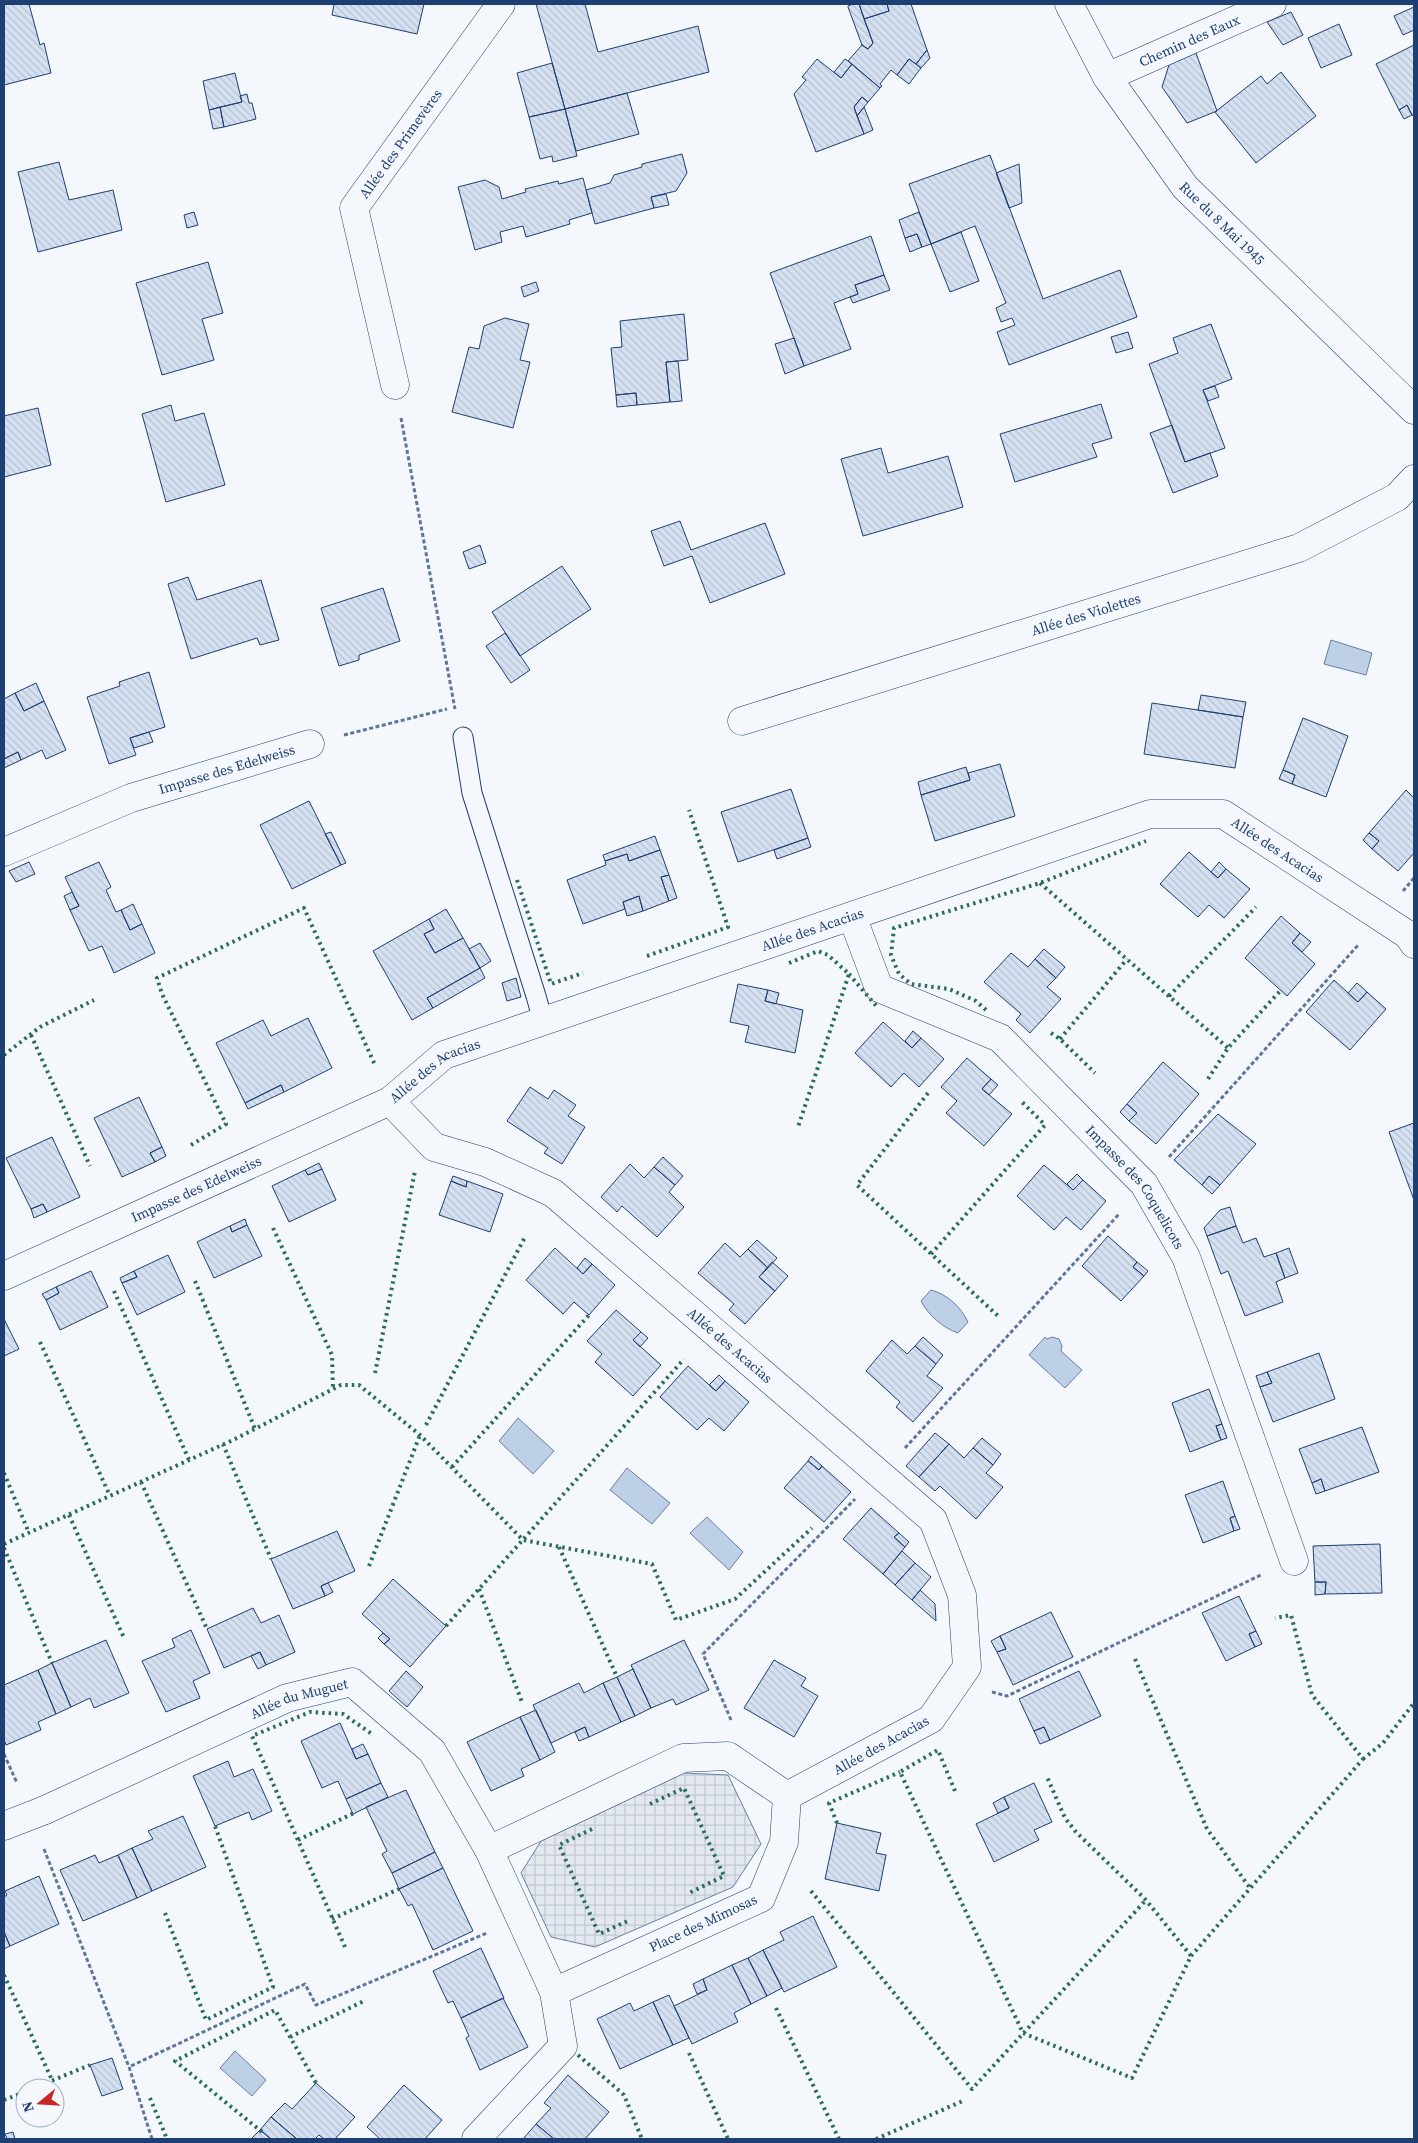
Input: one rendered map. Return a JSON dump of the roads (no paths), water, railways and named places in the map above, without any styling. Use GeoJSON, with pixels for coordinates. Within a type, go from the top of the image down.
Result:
{"type":"FeatureCollection","features":[{"type":"Feature","properties":{"kind":"street","name":"Allée des Primevères"},"geometry":{"type":"LineString","coordinates":[[395,385],[354,208],[501,4]]}},
{"type":"Feature","properties":{"kind":"street","name":"Rue du 8 Mai 1945"},"geometry":{"type":"LineString","coordinates":[[1069,4],[1108,77],[1185,187],[1414,410]]}},
{"type":"Feature","properties":{"kind":"street","name":"Chemin des Eaux"},"geometry":{"type":"LineString","coordinates":[[1108,77],[1272,4]]}},
{"type":"Feature","properties":{"kind":"street","name":"Allée des Violettes"},"geometry":{"type":"LineString","coordinates":[[742,721],[1299,548],[1397,497],[1414,479]]}},
{"type":"Feature","properties":{"kind":"street","name":"Impasse des Edelweiss"},"geometry":{"type":"LineString","coordinates":[[4,852],[131,798],[310,744]]}},
{"type":"Feature","properties":{"kind":"street","name":"Allée des Acacias"},"geometry":{"type":"LineString","coordinates":[[787,1796],[931,1719],[967,1667],[962,1595],[933,1520],[554,1193],[485,1162],[434,1146],[390,1101],[444,1055],[1150,814],[1223,814],[1408,934],[1414,944]]}},
{"type":"Feature","properties":{"kind":"street","name":"Impasse des Coquelicots"},"geometry":{"type":"LineString","coordinates":[[852,916],[879,988],[1000,1038],[1144,1184],[1186,1257],[1294,1562]]}},
{"type":"Feature","properties":{"kind":"street","name":"Impasse des Edelweiss"},"geometry":{"type":"LineString","coordinates":[[4,1276],[390,1101]]}},
{"type":"Feature","properties":{"kind":"street","name":"Allée du Muguet"},"geometry":{"type":"LineString","coordinates":[[4,1826],[287,1698],[352,1682],[432,1751],[489,1850]]}},
{"type":"Feature","properties":{"kind":"street"},"geometry":{"type":"LineString","coordinates":[[476,2139],[563,2046],[554,1992],[489,1850],[683,1758],[728,1756],[787,1796]]}},
{"type":"Feature","properties":{"kind":"street","name":"Place des Mimosas"},"geometry":{"type":"LineString","coordinates":[[554,1992],[761,1898],[784,1842],[787,1796]]}},
{"type":"Feature","properties":{"kind":"lane"},"geometry":{"type":"LineString","coordinates":[[463,737],[472,792],[543,1021]]}},
{"type":"Feature","properties":{"kind":"water"},"geometry":{"type":"Polygon","coordinates":[[[1331,640],[1372,653],[1366,675],[1324,664],[1331,640]]]}},
{"type":"Feature","properties":{"kind":"water"},"geometry":{"type":"Polygon","coordinates":[[[931,1290],[948,1298],[965,1316],[968,1322],[958,1333],[942,1324],[924,1306],[921,1301],[931,1290]]]}},
{"type":"Feature","properties":{"kind":"water"},"geometry":{"type":"Polygon","coordinates":[[[1045,1337],[1047,1339],[1052,1337],[1059,1339],[1062,1346],[1061,1351],[1082,1370],[1065,1388],[1029,1355],[1045,1337]]]}},
{"type":"Feature","properties":{"kind":"water"},"geometry":{"type":"Polygon","coordinates":[[[518,1418],[554,1451],[533,1474],[499,1441],[518,1418]]]}},
{"type":"Feature","properties":{"kind":"water"},"geometry":{"type":"Polygon","coordinates":[[[627,1468],[670,1503],[652,1524],[610,1490],[627,1468]]]}},
{"type":"Feature","properties":{"kind":"water"},"geometry":{"type":"Polygon","coordinates":[[[707,1517],[743,1552],[729,1570],[690,1533],[707,1517]]]}},
{"type":"Feature","properties":{"kind":"water"},"geometry":{"type":"Polygon","coordinates":[[[235,2051],[266,2080],[252,2096],[220,2068],[235,2051]]]}}]}
